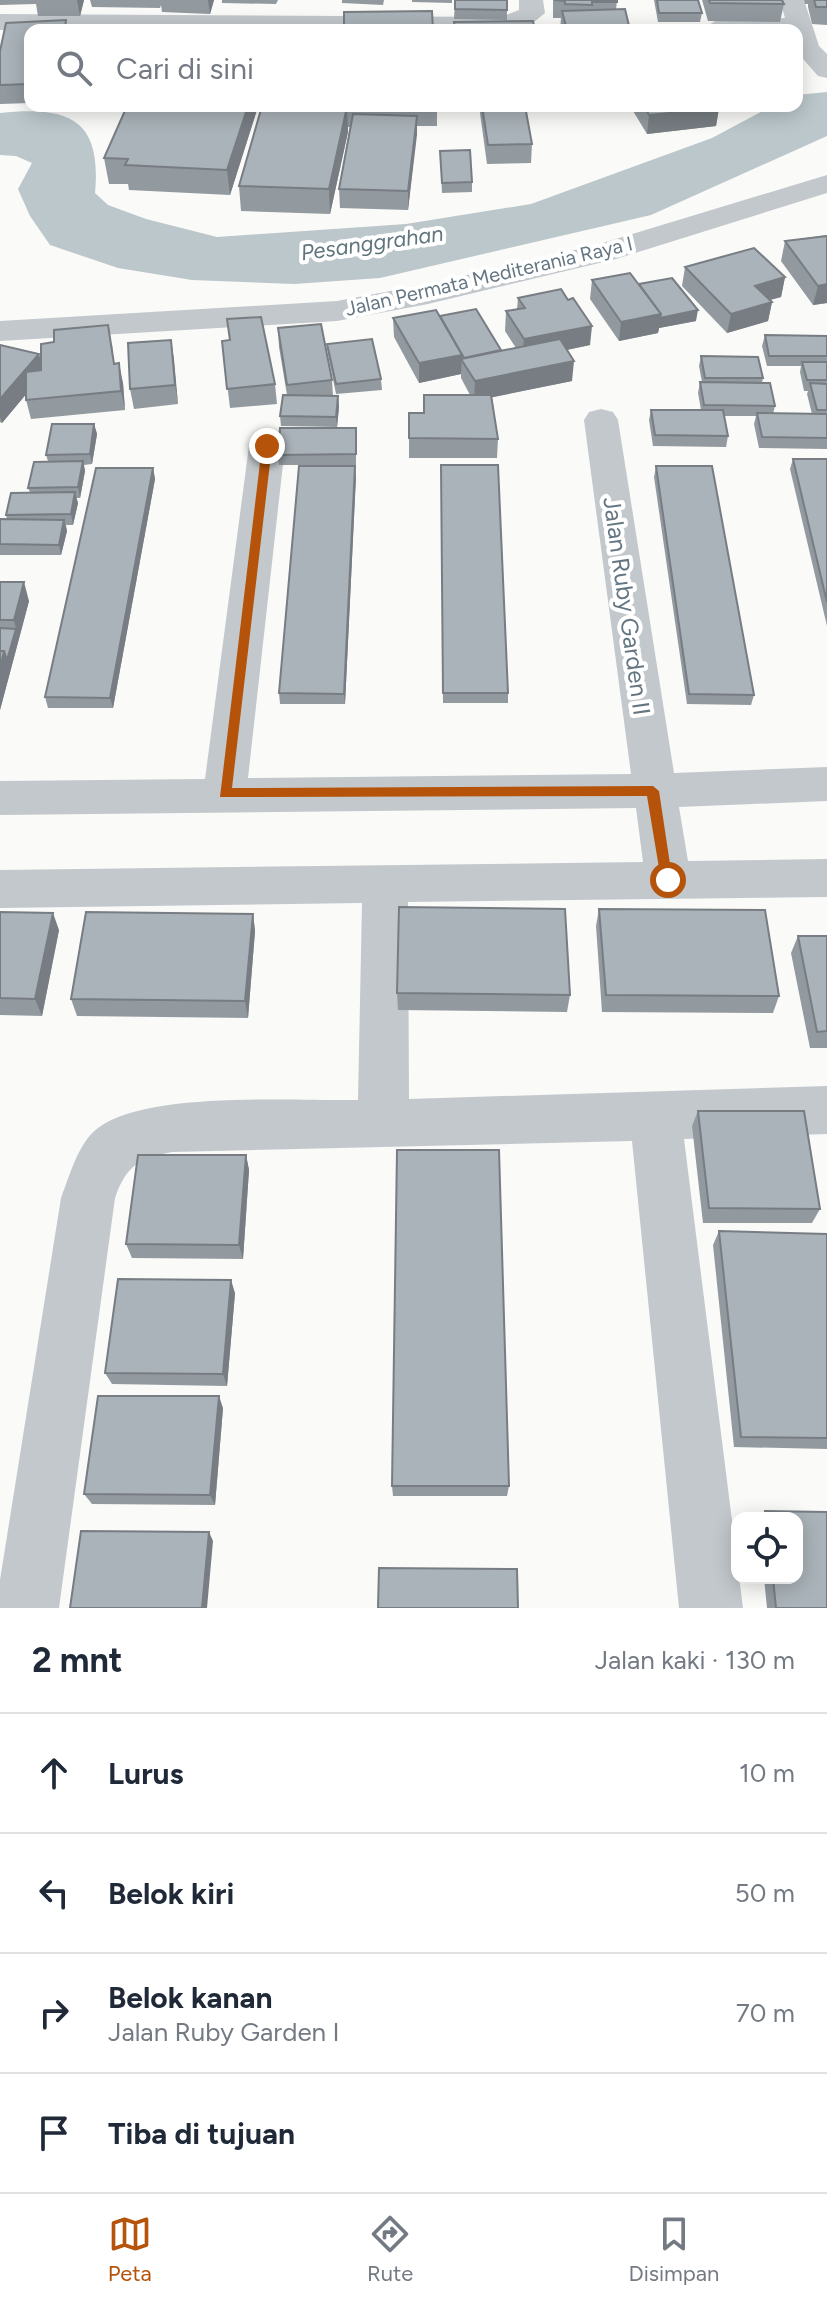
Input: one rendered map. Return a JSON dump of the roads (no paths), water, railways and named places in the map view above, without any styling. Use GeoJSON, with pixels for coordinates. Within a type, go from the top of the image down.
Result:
{"type":"FeatureCollection","features":[{"type":"Feature","properties":{"kind":"street"},"geometry":{"type":"LineString","coordinates":[[507,24],[519,22],[532,13],[531,0]]}},
{"type":"Feature","properties":{"kind":"street"},"geometry":{"type":"LineString","coordinates":[[738,24],[795,13]]}},
{"type":"Feature","properties":{"kind":"street"},"geometry":{"type":"LineString","coordinates":[[0,22],[334,24]]}},
{"type":"Feature","properties":{"kind":"street"},"geometry":{"type":"LineString","coordinates":[[803,29],[822,66]]}},
{"type":"Feature","properties":{"kind":"street","name":"Jalan Permata Mediterania Raya I"},"geometry":{"type":"LineString","coordinates":[[0,331],[337,311],[428,294],[605,252],[827,184]]}},
{"type":"Feature","properties":{"kind":"street","name":"Jalan Ruby Garden II"},"geometry":{"type":"LineString","coordinates":[[601,420],[668,880]]}},
{"type":"Feature","properties":{"kind":"street"},"geometry":{"type":"LineString","coordinates":[[225,793],[267,446]]}},
{"type":"Feature","properties":{"kind":"street"},"geometry":{"type":"LineString","coordinates":[[0,798],[225,793],[653,791],[827,784]]}},
{"type":"Feature","properties":{"kind":"street"},"geometry":{"type":"LineString","coordinates":[[0,889],[827,878]]}},
{"type":"Feature","properties":{"kind":"street"},"geometry":{"type":"LineString","coordinates":[[383,1120],[385,884]]}},
{"type":"Feature","properties":{"kind":"street"},"geometry":{"type":"LineString","coordinates":[[27,1608],[88,1198],[102,1158],[128,1136],[172,1128],[383,1120],[655,1117],[827,1110]]}},
{"type":"Feature","properties":{"kind":"street"},"geometry":{"type":"LineString","coordinates":[[655,1117],[711,1608]]}},
{"type":"Feature","properties":{"kind":"water","name":"Pesanggrahan"},"geometry":{"type":"Polygon","coordinates":[[[827,92],[827,136],[651,215],[380,278],[294,284],[192,280],[118,268],[50,245],[30,216],[18,189],[32,163],[16,156],[0,155],[0,113],[45,112],[76,122],[86,133],[93,148],[96,168],[95,193],[108,205],[146,219],[217,237],[406,224],[531,204],[712,138],[761,112],[803,112],[803,94],[827,92]]]}}]}
